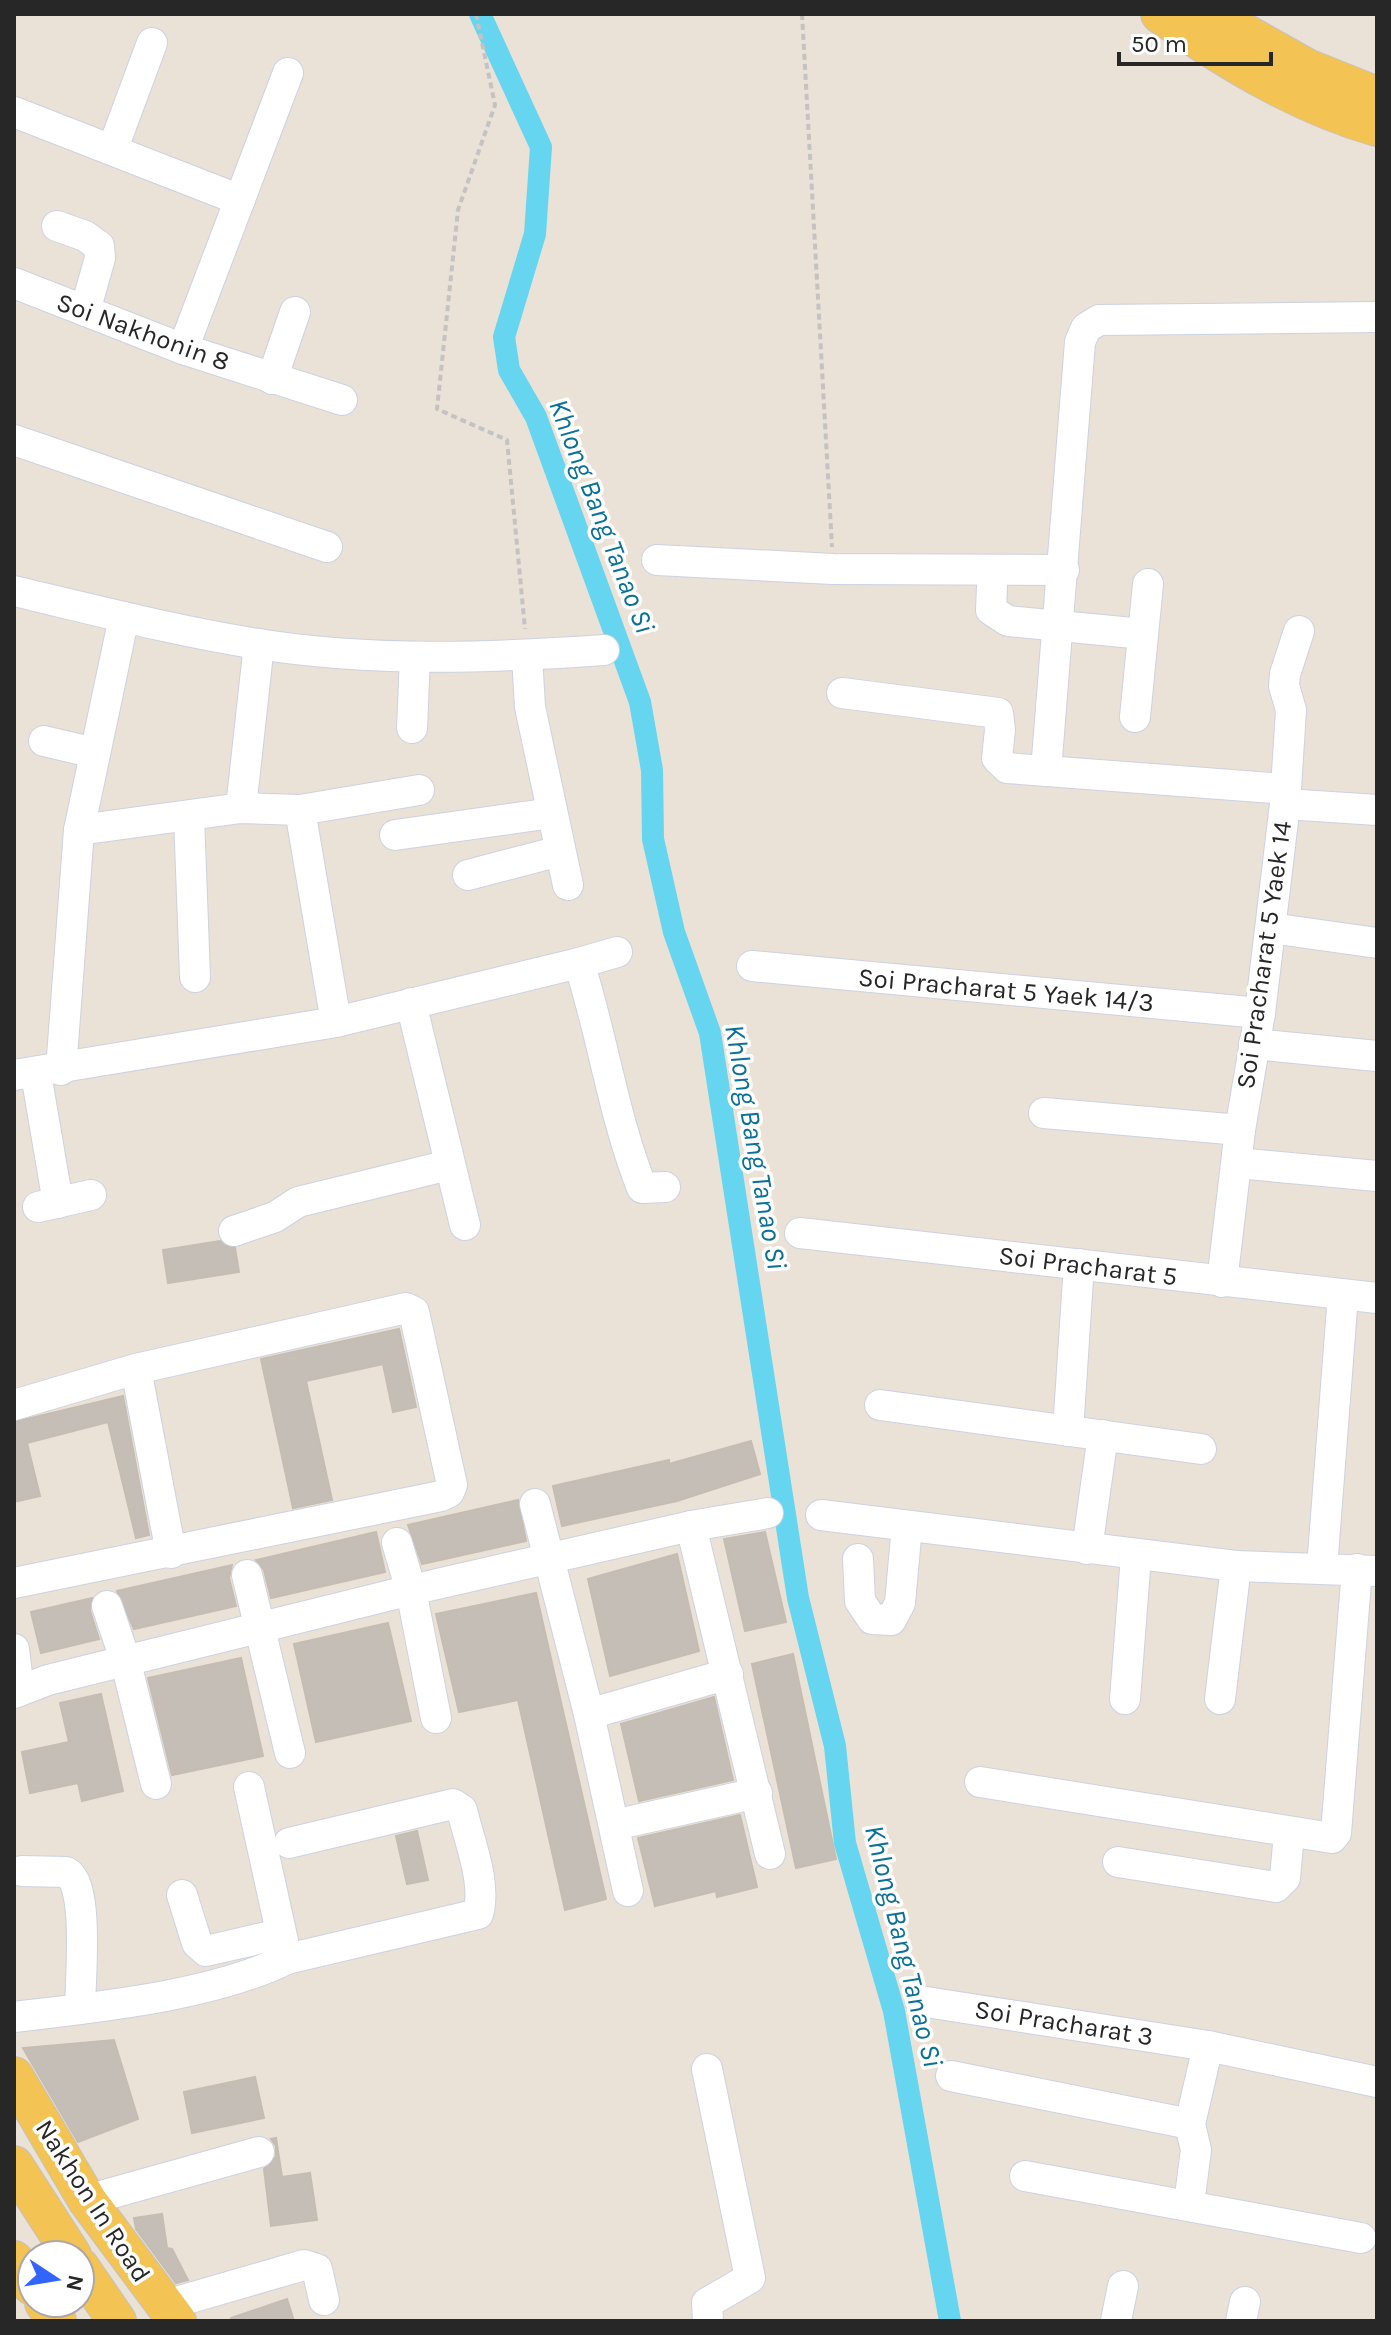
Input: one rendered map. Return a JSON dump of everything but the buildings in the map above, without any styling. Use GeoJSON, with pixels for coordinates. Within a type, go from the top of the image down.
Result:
{"type":"FeatureCollection","features":[{"type":"Feature","properties":{"kind":"main road"},"geometry":{"type":"LineString","coordinates":[[1160,14],[1210,49],[1307,101],[1377,127]]}},
{"type":"Feature","properties":{"kind":"main road"},"geometry":{"type":"LineString","coordinates":[[1211,14],[1307,68],[1377,96]]}},
{"type":"Feature","properties":{"kind":"main road","name":"Nakhon In Road"},"geometry":{"type":"LineString","coordinates":[[14,2076],[87,2200],[148,2287],[172,2313]]}},
{"type":"Feature","properties":{"kind":"main road","name":"Nakhon In Road"},"geometry":{"type":"LineString","coordinates":[[14,2165],[62,2239]]}},
{"type":"Feature","properties":{"kind":"main road","name":"Nakhon In Road"},"geometry":{"type":"LineString","coordinates":[[96,2290],[117,2321]]}},
{"type":"Feature","properties":{"kind":"street"},"geometry":{"type":"LineString","coordinates":[[113,148],[152,43]]}},
{"type":"Feature","properties":{"kind":"street"},"geometry":{"type":"LineString","coordinates":[[183,349],[288,73]]}},
{"type":"Feature","properties":{"kind":"street"},"geometry":{"type":"LineString","coordinates":[[14,112],[240,200]]}},
{"type":"Feature","properties":{"kind":"street"},"geometry":{"type":"LineString","coordinates":[[57,226],[99,246],[100,258],[85,311]]}},
{"type":"Feature","properties":{"kind":"street","name":"Soi Nakhonin 8"},"geometry":{"type":"LineString","coordinates":[[14,283],[183,349],[342,400]]}},
{"type":"Feature","properties":{"kind":"street"},"geometry":{"type":"LineString","coordinates":[[272,379],[295,312]]}},
{"type":"Feature","properties":{"kind":"street"},"geometry":{"type":"LineString","coordinates":[[1046,771],[1080,342],[1086,328],[1099,320],[1377,317]]}},
{"type":"Feature","properties":{"kind":"street"},"geometry":{"type":"LineString","coordinates":[[14,440],[327,547]]}},
{"type":"Feature","properties":{"kind":"street"},"geometry":{"type":"LineString","coordinates":[[657,560],[833,569],[1064,570]]}},
{"type":"Feature","properties":{"kind":"street"},"geometry":{"type":"LineString","coordinates":[[1135,717],[1148,584]]}},
{"type":"Feature","properties":{"kind":"street"},"geometry":{"type":"LineString","coordinates":[[992,587],[991,610],[1008,621],[1143,634]]}},
{"type":"Feature","properties":{"kind":"street"},"geometry":{"type":"LineString","coordinates":[[14,591],[259,644],[415,657],[527,656],[604,650]]}},
{"type":"Feature","properties":{"kind":"street"},"geometry":{"type":"LineString","coordinates":[[91,1195],[48,1205],[37,1073],[79,830],[124,617]]}},
{"type":"Feature","properties":{"kind":"street","name":"Soi Pracharat 5 Yaek 14"},"geometry":{"type":"LineString","coordinates":[[1222,1282],[1240,1130],[1260,1013],[1285,796],[1291,710],[1284,686],[1299,631]]}},
{"type":"Feature","properties":{"kind":"street"},"geometry":{"type":"LineString","coordinates":[[241,808],[259,644]]}},
{"type":"Feature","properties":{"kind":"street"},"geometry":{"type":"LineString","coordinates":[[527,656],[530,707],[568,885]]}},
{"type":"Feature","properties":{"kind":"street"},"geometry":{"type":"LineString","coordinates":[[412,728],[415,657]]}},
{"type":"Feature","properties":{"kind":"street"},"geometry":{"type":"LineString","coordinates":[[842,693],[998,713],[997,758],[1001,765],[1285,796],[1377,810]]}},
{"type":"Feature","properties":{"kind":"street"},"geometry":{"type":"LineString","coordinates":[[44,741],[95,753]]}},
{"type":"Feature","properties":{"kind":"street"},"geometry":{"type":"LineString","coordinates":[[79,830],[241,808],[300,810],[419,790]]}},
{"type":"Feature","properties":{"kind":"street"},"geometry":{"type":"LineString","coordinates":[[300,810],[336,1022]]}},
{"type":"Feature","properties":{"kind":"street"},"geometry":{"type":"LineString","coordinates":[[395,835],[552,813]]}},
{"type":"Feature","properties":{"kind":"street"},"geometry":{"type":"LineString","coordinates":[[189,816],[195,977]]}},
{"type":"Feature","properties":{"kind":"street"},"geometry":{"type":"LineString","coordinates":[[468,875],[560,851]]}},
{"type":"Feature","properties":{"kind":"street"},"geometry":{"type":"LineString","coordinates":[[1271,928],[1377,943]]}},
{"type":"Feature","properties":{"kind":"street"},"geometry":{"type":"LineString","coordinates":[[37,1073],[336,1022],[617,952]]}},
{"type":"Feature","properties":{"kind":"street"},"geometry":{"type":"LineString","coordinates":[[579,963],[598,1022],[626,1147],[642,1188],[665,1187]]}},
{"type":"Feature","properties":{"kind":"street","name":"Soi Pracharat 5 Yaek 14/3"},"geometry":{"type":"LineString","coordinates":[[752,966],[1260,1013]]}},
{"type":"Feature","properties":{"kind":"street"},"geometry":{"type":"LineString","coordinates":[[411,1003],[465,1225]]}},
{"type":"Feature","properties":{"kind":"street"},"geometry":{"type":"LineString","coordinates":[[1254,1044],[1377,1056]]}},
{"type":"Feature","properties":{"kind":"street"},"geometry":{"type":"LineString","coordinates":[[1044,1113],[1240,1130]]}},
{"type":"Feature","properties":{"kind":"street"},"geometry":{"type":"LineString","coordinates":[[1237,1163],[1377,1176]]}},
{"type":"Feature","properties":{"kind":"street"},"geometry":{"type":"LineString","coordinates":[[234,1231],[275,1217],[298,1202],[449,1165]]}},
{"type":"Feature","properties":{"kind":"street","name":"Soi Pracharat 5"},"geometry":{"type":"LineString","coordinates":[[800,1233],[1377,1298]]}},
{"type":"Feature","properties":{"kind":"street"},"geometry":{"type":"LineString","coordinates":[[1068,1431],[1079,1264]]}},
{"type":"Feature","properties":{"kind":"street"},"geometry":{"type":"LineString","coordinates":[[1322,1568],[1343,1295]]}},
{"type":"Feature","properties":{"kind":"street"},"geometry":{"type":"LineString","coordinates":[[14,1405],[136,1369],[406,1308],[414,1312],[452,1485],[449,1492],[441,1496],[14,1583]]}},
{"type":"Feature","properties":{"kind":"street"},"geometry":{"type":"LineString","coordinates":[[136,1369],[171,1553]]}},
{"type":"Feature","properties":{"kind":"street"},"geometry":{"type":"LineString","coordinates":[[880,1405],[1201,1449]]}},
{"type":"Feature","properties":{"kind":"street"},"geometry":{"type":"LineString","coordinates":[[1087,1549],[1103,1435]]}},
{"type":"Feature","properties":{"kind":"street"},"geometry":{"type":"LineString","coordinates":[[535,1504],[589,1714],[628,1891]]}},
{"type":"Feature","properties":{"kind":"street"},"geometry":{"type":"LineString","coordinates":[[14,1649],[17,1692],[125,1659],[261,1625],[691,1526],[768,1513]]}},
{"type":"Feature","properties":{"kind":"street"},"geometry":{"type":"LineString","coordinates":[[821,1515],[1136,1556],[1236,1566],[1367,1570],[1336,1833],[1327,1839],[980,1782]]}},
{"type":"Feature","properties":{"kind":"street"},"geometry":{"type":"LineString","coordinates":[[691,1526],[770,1854]]}},
{"type":"Feature","properties":{"kind":"street"},"geometry":{"type":"LineString","coordinates":[[858,1559],[860,1601],[872,1619],[891,1620],[900,1603],[907,1526]]}},
{"type":"Feature","properties":{"kind":"street"},"geometry":{"type":"LineString","coordinates":[[397,1543],[411,1590],[436,1718]]}},
{"type":"Feature","properties":{"kind":"street"},"geometry":{"type":"LineString","coordinates":[[1125,1699],[1136,1556]]}},
{"type":"Feature","properties":{"kind":"street"},"geometry":{"type":"LineString","coordinates":[[1220,1699],[1236,1566]]}},
{"type":"Feature","properties":{"kind":"street"},"geometry":{"type":"LineString","coordinates":[[247,1575],[290,1753]]}},
{"type":"Feature","properties":{"kind":"street"},"geometry":{"type":"LineString","coordinates":[[107,1606],[125,1659],[156,1784]]}},
{"type":"Feature","properties":{"kind":"street"},"geometry":{"type":"LineString","coordinates":[[589,1714],[728,1674]]}},
{"type":"Feature","properties":{"kind":"street"},"geometry":{"type":"LineString","coordinates":[[249,1787],[284,1946]]}},
{"type":"Feature","properties":{"kind":"street"},"geometry":{"type":"LineString","coordinates":[[614,1825],[757,1793]]}},
{"type":"Feature","properties":{"kind":"street"},"geometry":{"type":"LineString","coordinates":[[182,1895],[197,1943],[206,1951],[284,1946],[478,1914],[481,1902],[462,1810],[453,1804],[289,1843]]}},
{"type":"Feature","properties":{"kind":"street"},"geometry":{"type":"LineString","coordinates":[[1118,1862],[1276,1887],[1285,1878],[1289,1833]]}},
{"type":"Feature","properties":{"kind":"street"},"geometry":{"type":"LineString","coordinates":[[22,1871],[66,1872],[78,1882],[81,1900],[80,2009]]}},
{"type":"Feature","properties":{"kind":"street"},"geometry":{"type":"LineString","coordinates":[[14,2017],[132,2002],[263,1971],[284,1946]]}},
{"type":"Feature","properties":{"kind":"street","name":"Soi Pracharat 3"},"geometry":{"type":"LineString","coordinates":[[920,2001],[1208,2046],[1377,2082]]}},
{"type":"Feature","properties":{"kind":"street"},"geometry":{"type":"LineString","coordinates":[[1189,2204],[1196,2150],[1190,2124],[1208,2046]]}},
{"type":"Feature","properties":{"kind":"street"},"geometry":{"type":"LineString","coordinates":[[707,2069],[750,2278],[707,2303],[708,2321]]}},
{"type":"Feature","properties":{"kind":"street"},"geometry":{"type":"LineString","coordinates":[[951,2076],[1190,2124]]}},
{"type":"Feature","properties":{"kind":"street"},"geometry":{"type":"LineString","coordinates":[[87,2200],[259,2152]]}},
{"type":"Feature","properties":{"kind":"street"},"geometry":{"type":"LineString","coordinates":[[1025,2176],[1361,2238]]}},
{"type":"Feature","properties":{"kind":"street"},"geometry":{"type":"LineString","coordinates":[[172,2313],[304,2265],[317,2269],[324,2300]]}},
{"type":"Feature","properties":{"kind":"street"},"geometry":{"type":"LineString","coordinates":[[1116,2321],[1123,2286]]}},
{"type":"Feature","properties":{"kind":"path"},"geometry":{"type":"LineString","coordinates":[[476,14],[495,105],[458,210],[437,409],[507,440],[527,656]]}},
{"type":"Feature","properties":{"kind":"path"},"geometry":{"type":"LineString","coordinates":[[802,14],[833,569]]}},
{"type":"Feature","properties":{"kind":"waterway","name":"Khlong Bang Tanao Si"},"geometry":{"type":"LineString","coordinates":[[480,14],[541,147],[535,234],[504,337],[509,370],[536,417],[640,702],[652,770],[653,839],[674,932],[710,1033],[798,1598],[835,1746],[845,1843],[894,2011],[950,2321]]}}]}
